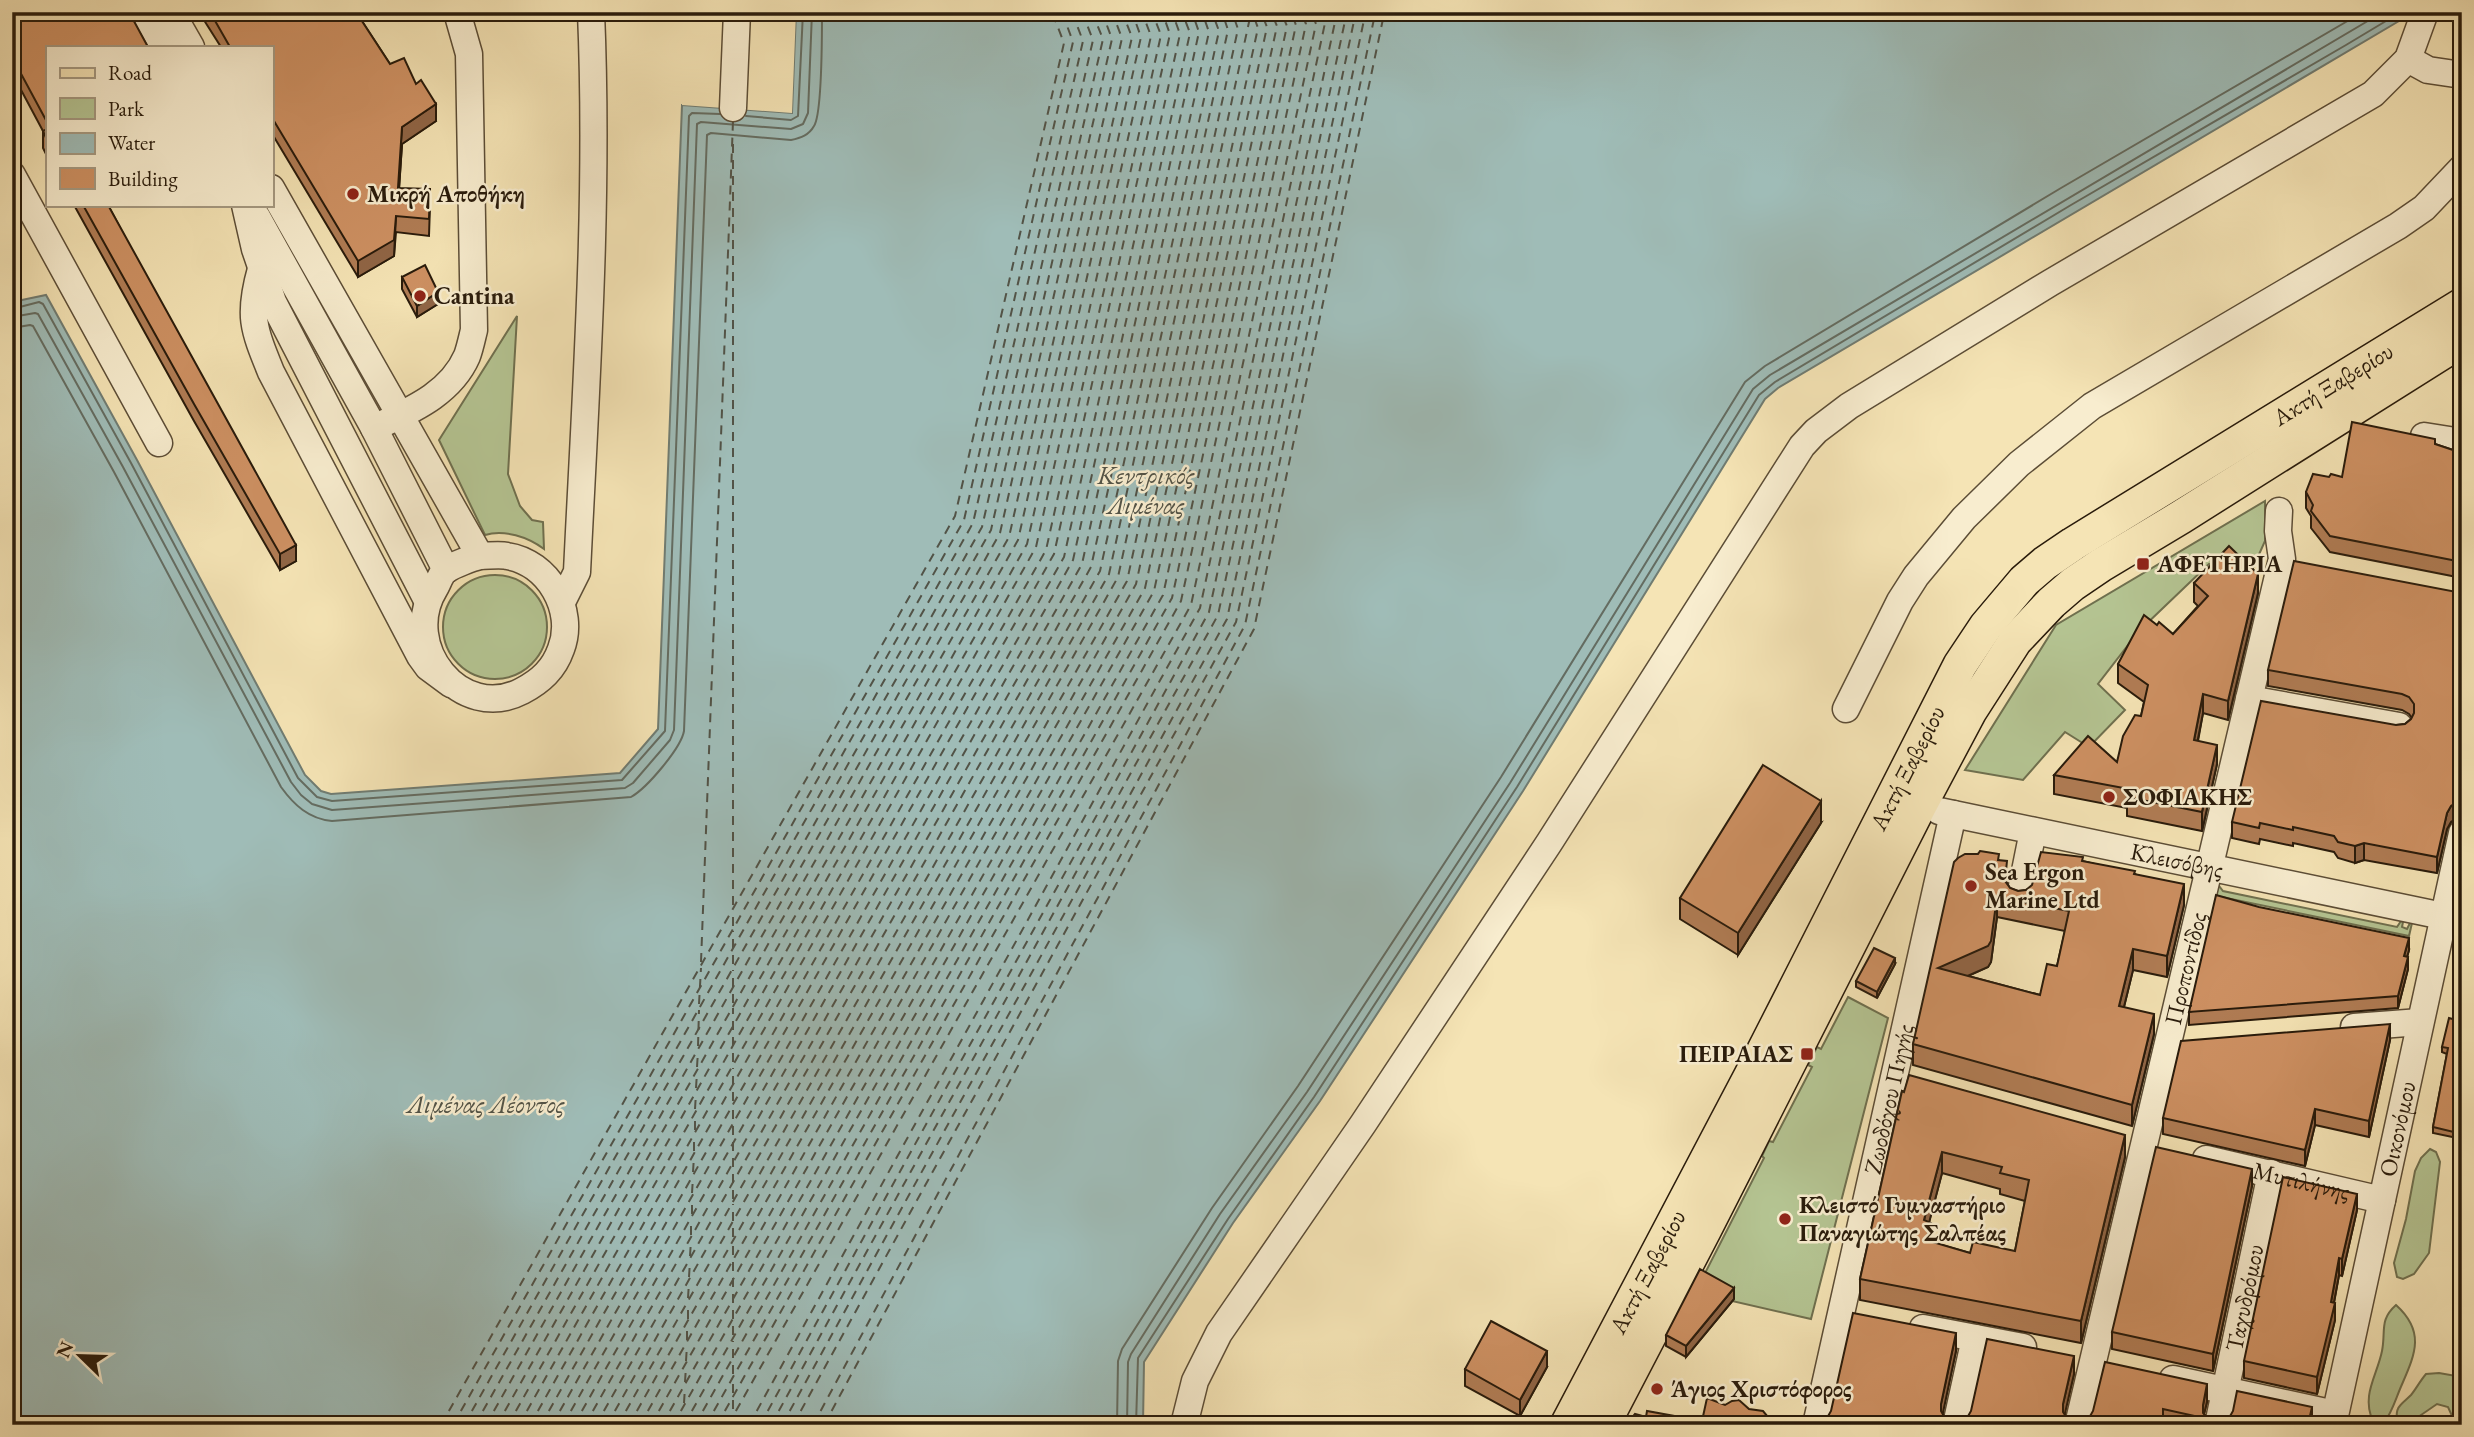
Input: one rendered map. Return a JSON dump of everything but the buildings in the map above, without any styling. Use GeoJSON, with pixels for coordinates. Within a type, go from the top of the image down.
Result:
{"type":"FeatureCollection","features":[{"type":"Feature","properties":{"kind":"main road","name":"Ακτή Ξαβερίου"},"geometry":{"type":"LineString","coordinates":[[1603,1425],[1693,1253],[1907,802],[1960,665],[2003,605],[2045,563],[2176,479],[2462,305]]}},
{"type":"Feature","properties":{"kind":"main road","name":"Ακτή Ξαβερίου"},"geometry":{"type":"LineString","coordinates":[[1567,1425],[1721,1134],[1907,802],[1995,669],[2031,623],[2073,584],[2462,340]]}},
{"type":"Feature","properties":{"kind":"street"},"geometry":{"type":"LineString","coordinates":[[144,12],[163,46]]}},
{"type":"Feature","properties":{"kind":"street"},"geometry":{"type":"LineString","coordinates":[[374,428],[425,403],[450,382],[466,357],[474,330],[469,54],[457,12]]}},
{"type":"Feature","properties":{"kind":"street"},"geometry":{"type":"LineString","coordinates":[[562,602],[577,572],[578,559],[595,104],[591,12]]}},
{"type":"Feature","properties":{"kind":"street"},"geometry":{"type":"LineString","coordinates":[[733,108],[737,12]]}},
{"type":"Feature","properties":{"kind":"street"},"geometry":{"type":"LineString","coordinates":[[1184,1425],[1195,1381],[1219,1332],[1363,1124],[1542,854],[1802,446],[1849,406],[2050,283],[2361,102],[2387,82],[2407,60],[2425,12]]}},
{"type":"Feature","properties":{"kind":"street"},"geometry":{"type":"LineString","coordinates":[[175,14],[191,46]]}},
{"type":"Feature","properties":{"kind":"street"},"geometry":{"type":"LineString","coordinates":[[2407,60],[2428,70],[2462,75]]}},
{"type":"Feature","properties":{"kind":"street"},"geometry":{"type":"LineString","coordinates":[[1846,709],[1900,601],[1916,576],[1964,518],[2019,464],[2092,406],[2398,226],[2424,208],[2462,168]]}},
{"type":"Feature","properties":{"kind":"street"},"geometry":{"type":"LineString","coordinates":[[12,175],[159,443]]}},
{"type":"Feature","properties":{"kind":"street"},"geometry":{"type":"LineString","coordinates":[[273,192],[480,556]]}},
{"type":"Feature","properties":{"kind":"street"},"geometry":{"type":"LineString","coordinates":[[245,206],[261,269],[273,302],[427,600]]}},
{"type":"Feature","properties":{"kind":"street"},"geometry":{"type":"LineString","coordinates":[[251,206],[374,428],[446,570]]}},
{"type":"Feature","properties":{"kind":"street"},"geometry":{"type":"LineString","coordinates":[[261,269],[253,298],[253,316],[259,344],[271,372],[428,667],[452,684],[473,695],[493,698],[515,695],[539,682],[553,667],[563,647],[566,625],[562,602],[550,580],[533,566],[508,556],[480,556],[446,570],[427,600],[424,640],[435,666],[452,684]]}},
{"type":"Feature","properties":{"kind":"street"},"geometry":{"type":"LineString","coordinates":[[2424,436],[2462,442]]}},
{"type":"Feature","properties":{"kind":"street","name":"Προποντίδος"},"geometry":{"type":"LineString","coordinates":[[2078,1425],[2249,699],[2295,562],[2278,531],[2279,511]]}},
{"type":"Feature","properties":{"kind":"street"},"geometry":{"type":"LineString","coordinates":[[2249,699],[2399,726]]}},
{"type":"Feature","properties":{"kind":"street","name":"Κλεισόβης"},"geometry":{"type":"LineString","coordinates":[[1907,802],[2038,833],[2453,918]]}},
{"type":"Feature","properties":{"kind":"street","name":"Ζωοδόχου Πηγής"},"geometry":{"type":"LineString","coordinates":[[1816,1425],[1954,814]]}},
{"type":"Feature","properties":{"kind":"street"},"geometry":{"type":"LineString","coordinates":[[2025,897],[2038,833]]}},
{"type":"Feature","properties":{"kind":"street","name":"Οικονόμου"},"geometry":{"type":"LineString","coordinates":[[2334,1419],[2420,1022],[2453,918],[2462,833]]}},
{"type":"Feature","properties":{"kind":"street"},"geometry":{"type":"LineString","coordinates":[[2327,1030],[2420,1022]]}},
{"type":"Feature","properties":{"kind":"street"},"geometry":{"type":"LineString","coordinates":[[2167,1042],[2194,1040]]}},
{"type":"Feature","properties":{"kind":"street"},"geometry":{"type":"LineString","coordinates":[[1895,1076],[1921,1084]]}},
{"type":"Feature","properties":{"kind":"street","name":"Μυτιλήνης"},"geometry":{"type":"LineString","coordinates":[[2116,1138],[2382,1200]]}},
{"type":"Feature","properties":{"kind":"street","name":"Ταχυδρόμου"},"geometry":{"type":"LineString","coordinates":[[2218,1425],[2271,1173]]}},
{"type":"Feature","properties":{"kind":"street"},"geometry":{"type":"LineString","coordinates":[[1842,1313],[1869,1318]]}},
{"type":"Feature","properties":{"kind":"street"},"geometry":{"type":"LineString","coordinates":[[1895,1323],[2118,1367]]}},
{"type":"Feature","properties":{"kind":"street"},"geometry":{"type":"LineString","coordinates":[[1956,1425],[1975,1338]]}},
{"type":"Feature","properties":{"kind":"street"},"geometry":{"type":"LineString","coordinates":[[2145,1373],[2334,1419]]}},
{"type":"Feature","properties":{"kind":"green space"},"geometry":{"type":"Polygon","coordinates":[[[517,316],[508,474],[520,506],[532,520],[543,522],[544,549],[516,535],[485,535],[439,440],[517,316]]]}},
{"type":"Feature","properties":{"kind":"green space"},"geometry":{"type":"Polygon","coordinates":[[[2265,501],[2265,541],[2248,579],[2230,563],[2209,564],[2139,631],[2098,684],[2125,710],[2089,747],[2065,732],[2023,780],[1965,770],[2056,625],[2265,501]]]}},
{"type":"Feature","properties":{"kind":"green space"},"geometry":{"type":"Polygon","coordinates":[[[495,575],[515,579],[532,590],[543,607],[547,627],[543,647],[532,664],[515,675],[495,679],[475,675],[458,664],[447,647],[443,627],[447,607],[458,590],[475,579],[495,575]]]}},
{"type":"Feature","properties":{"kind":"green space"},"geometry":{"type":"Polygon","coordinates":[[[2209,884],[2219,886],[2223,891],[2397,927],[2401,921],[2402,927],[2407,929],[2412,923],[2409,936],[2207,894],[2209,884]]]}},
{"type":"Feature","properties":{"kind":"green space","name":"Κλειστό Γυμναστήριο Παναγιώτης Σαλπέας"},"geometry":{"type":"Polygon","coordinates":[[[1848,997],[1888,1018],[1811,1319],[1732,1301],[1732,1298],[1701,1281],[1764,1158],[1762,1156],[1769,1141],[1773,1142],[1812,1067],[1808,1065],[1817,1047],[1821,1049],[1848,997]]]}},
{"type":"Feature","properties":{"kind":"green space"},"geometry":{"type":"Polygon","coordinates":[[[2430,1149],[2436,1152],[2440,1162],[2429,1253],[2414,1274],[2403,1279],[2397,1277],[2394,1263],[2415,1171],[2421,1158],[2430,1149]]]}},
{"type":"Feature","properties":{"kind":"green space"},"geometry":{"type":"Polygon","coordinates":[[[2396,1305],[2412,1325],[2415,1345],[2410,1366],[2384,1423],[2373,1421],[2369,1394],[2382,1351],[2385,1321],[2396,1305]]]}},
{"type":"Feature","properties":{"kind":"green space"},"geometry":{"type":"Polygon","coordinates":[[[2426,1374],[2462,1377],[2462,1425],[2453,1418],[2448,1407],[2437,1404],[2408,1424],[2397,1420],[2398,1408],[2426,1374]]]}},
{"type":"Feature","properties":{"kind":"water","name":"Κεντρικός Λιμένας"},"geometry":{"type":"Polygon","coordinates":[[[796,12],[2399,12],[2399,21],[1778,388],[1765,399],[1523,791],[1320,1101],[1233,1223],[1144,1362],[1143,1425],[12,1425],[12,302],[46,295],[305,775],[321,791],[331,794],[620,773],[658,729],[682,105],[792,113],[796,12]]]}},
{"type":"Feature","properties":{"kind":"pier"},"geometry":{"type":"Polygon","coordinates":[[[793,12],[796,12],[792,113],[682,105],[682,102],[789,110],[793,12]]]}},
{"type":"Feature","properties":{"kind":"ferry route"},"geometry":{"type":"LineString","coordinates":[[441,1425],[955,516],[1064,43],[1052,12]]}},
{"type":"Feature","properties":{"kind":"ferry route"},"geometry":{"type":"LineString","coordinates":[[453,1425],[964,520],[1073,42],[1062,12]]}},
{"type":"Feature","properties":{"kind":"ferry route"},"geometry":{"type":"LineString","coordinates":[[464,1425],[973,523],[1083,41],[1072,12]]}},
{"type":"Feature","properties":{"kind":"ferry route"},"geometry":{"type":"LineString","coordinates":[[475,1425],[982,527],[1093,40],[1082,12]]}},
{"type":"Feature","properties":{"kind":"ferry route"},"geometry":{"type":"LineString","coordinates":[[486,1425],[991,530],[1103,39],[1092,12]]}},
{"type":"Feature","properties":{"kind":"ferry route"},"geometry":{"type":"LineString","coordinates":[[497,1425],[1000,533],[1112,39],[1102,12]]}},
{"type":"Feature","properties":{"kind":"ferry route"},"geometry":{"type":"LineString","coordinates":[[508,1425],[1009,537],[1122,38],[1112,12]]}},
{"type":"Feature","properties":{"kind":"ferry route"},"geometry":{"type":"LineString","coordinates":[[519,1425],[1018,540],[1132,37],[1122,12]]}},
{"type":"Feature","properties":{"kind":"ferry route"},"geometry":{"type":"LineString","coordinates":[[530,1425],[1027,544],[1141,37],[1132,12]]}},
{"type":"Feature","properties":{"kind":"ferry route"},"geometry":{"type":"LineString","coordinates":[[541,1425],[1036,547],[1151,36],[1142,12]]}},
{"type":"Feature","properties":{"kind":"ferry route"},"geometry":{"type":"LineString","coordinates":[[552,1425],[1046,550],[1161,35],[1152,12]]}},
{"type":"Feature","properties":{"kind":"ferry route"},"geometry":{"type":"LineString","coordinates":[[563,1425],[1054,554],[1170,34],[1162,12]]}},
{"type":"Feature","properties":{"kind":"ferry route"},"geometry":{"type":"LineString","coordinates":[[574,1425],[1064,557],[1180,34],[1172,12]]}},
{"type":"Feature","properties":{"kind":"ferry route"},"geometry":{"type":"LineString","coordinates":[[585,1425],[1073,560],[1190,33],[1182,12]]}},
{"type":"Feature","properties":{"kind":"ferry route"},"geometry":{"type":"LineString","coordinates":[[596,1425],[1082,564],[1199,32],[1192,12]]}},
{"type":"Feature","properties":{"kind":"ferry route"},"geometry":{"type":"LineString","coordinates":[[607,1425],[1091,567],[1209,32],[1202,12]]}},
{"type":"Feature","properties":{"kind":"ferry route"},"geometry":{"type":"LineString","coordinates":[[618,1425],[1100,571],[1219,31],[1212,12]]}},
{"type":"Feature","properties":{"kind":"ferry route"},"geometry":{"type":"LineString","coordinates":[[629,1425],[1109,574],[1228,30],[1222,12]]}},
{"type":"Feature","properties":{"kind":"ferry route"},"geometry":{"type":"LineString","coordinates":[[640,1425],[1118,577],[1238,29],[1232,12]]}},
{"type":"Feature","properties":{"kind":"ferry route"},"geometry":{"type":"LineString","coordinates":[[662,1425],[1136,584],[1258,28],[1252,12]]}},
{"type":"Feature","properties":{"kind":"ferry route"},"geometry":{"type":"LineString","coordinates":[[673,1425],[1145,588],[1267,27],[1261,12]]}},
{"type":"Feature","properties":{"kind":"ferry route"},"geometry":{"type":"LineString","coordinates":[[684,1425],[1154,591],[1277,26],[1271,12]]}},
{"type":"Feature","properties":{"kind":"ferry route"},"geometry":{"type":"LineString","coordinates":[[695,1425],[1163,595],[1287,26],[1281,12]]}},
{"type":"Feature","properties":{"kind":"ferry route"},"geometry":{"type":"LineString","coordinates":[[706,1425],[1172,598],[1296,25],[1291,12]]}},
{"type":"Feature","properties":{"kind":"ferry route"},"geometry":{"type":"LineString","coordinates":[[717,1425],[1181,601],[1306,24],[1301,12]]}},
{"type":"Feature","properties":{"kind":"ferry route"},"geometry":{"type":"LineString","coordinates":[[728,1425],[1191,605],[1316,24],[1311,12]]}},
{"type":"Feature","properties":{"kind":"ferry route"},"geometry":{"type":"LineString","coordinates":[[749,1425],[1200,608],[1325,23],[1321,12]]}},
{"type":"Feature","properties":{"kind":"ferry route"},"geometry":{"type":"LineString","coordinates":[[760,1425],[1209,612],[1335,22],[1331,12]]}},
{"type":"Feature","properties":{"kind":"ferry route"},"geometry":{"type":"LineString","coordinates":[[771,1425],[1218,615],[1345,21],[1341,12]]}},
{"type":"Feature","properties":{"kind":"ferry route"},"geometry":{"type":"LineString","coordinates":[[782,1425],[1227,619],[1354,21],[1351,12]]}},
{"type":"Feature","properties":{"kind":"ferry route"},"geometry":{"type":"LineString","coordinates":[[793,1425],[1236,622],[1364,20],[1361,12]]}},
{"type":"Feature","properties":{"kind":"ferry route"},"geometry":{"type":"LineString","coordinates":[[813,1425],[1245,625],[1374,19],[1371,12]]}},
{"type":"Feature","properties":{"kind":"ferry route"},"geometry":{"type":"LineString","coordinates":[[824,1425],[1254,629],[1383,19],[1381,12]]}},
{"type":"Feature","properties":{"kind":"ferry route"},"geometry":{"type":"LineString","coordinates":[[651,1425],[1127,581],[1251,13]]}},
{"type":"Feature","properties":{"kind":"ferry route"},"geometry":{"type":"LineString","coordinates":[[701,962],[733,121]]}},
{"type":"Feature","properties":{"kind":"ferry route"},"geometry":{"type":"LineString","coordinates":[[733,140],[733,905]]}},
{"type":"Feature","properties":{"kind":"ferry route"},"geometry":{"type":"LineString","coordinates":[[733,910],[733,926]]}},
{"type":"Feature","properties":{"kind":"ferry route"},"geometry":{"type":"LineString","coordinates":[[733,931],[733,964]]}},
{"type":"Feature","properties":{"kind":"ferry route"},"geometry":{"type":"LineString","coordinates":[[699,1004],[701,968]]}},
{"type":"Feature","properties":{"kind":"ferry route"},"geometry":{"type":"LineString","coordinates":[[733,970],[733,1003]]}},
{"type":"Feature","properties":{"kind":"ferry route"},"geometry":{"type":"LineString","coordinates":[[733,1008],[733,1062]]}},
{"type":"Feature","properties":{"kind":"ferry route"},"geometry":{"type":"LineString","coordinates":[[698,1046],[699,1010]]}},
{"type":"Feature","properties":{"kind":"ferry route"},"geometry":{"type":"LineString","coordinates":[[697,1067],[698,1052]]}},
{"type":"Feature","properties":{"kind":"ferry route"},"geometry":{"type":"LineString","coordinates":[[733,1068],[733,1101]]}},
{"type":"Feature","properties":{"kind":"ferry route"},"geometry":{"type":"LineString","coordinates":[[696,1088],[697,1073]]}},
{"type":"Feature","properties":{"kind":"ferry route"},"geometry":{"type":"LineString","coordinates":[[695,1109],[696,1094]]}},
{"type":"Feature","properties":{"kind":"ferry route"},"geometry":{"type":"LineString","coordinates":[[733,1106],[733,1199]]}},
{"type":"Feature","properties":{"kind":"ferry route"},"geometry":{"type":"LineString","coordinates":[[695,1115],[695,1130]]}},
{"type":"Feature","properties":{"kind":"ferry route"},"geometry":{"type":"LineString","coordinates":[[694,1136],[694,1151]]}},
{"type":"Feature","properties":{"kind":"ferry route"},"geometry":{"type":"LineString","coordinates":[[693,1172],[694,1156]]}},
{"type":"Feature","properties":{"kind":"ferry route"},"geometry":{"type":"LineString","coordinates":[[692,1193],[693,1177]]}},
{"type":"Feature","properties":{"kind":"ferry route"},"geometry":{"type":"LineString","coordinates":[[692,1198],[692,1214]]}},
{"type":"Feature","properties":{"kind":"ferry route"},"geometry":{"type":"LineString","coordinates":[[733,1204],[733,1237]]}},
{"type":"Feature","properties":{"kind":"ferry route"},"geometry":{"type":"LineString","coordinates":[[691,1219],[691,1235]]}},
{"type":"Feature","properties":{"kind":"ferry route"},"geometry":{"type":"LineString","coordinates":[[690,1256],[691,1240]]}},
{"type":"Feature","properties":{"kind":"ferry route"},"geometry":{"type":"LineString","coordinates":[[733,1243],[733,1335]]}},
{"type":"Feature","properties":{"kind":"ferry route"},"geometry":{"type":"LineString","coordinates":[[689,1277],[690,1261]]}},
{"type":"Feature","properties":{"kind":"ferry route"},"geometry":{"type":"LineString","coordinates":[[688,1298],[689,1282]]}},
{"type":"Feature","properties":{"kind":"ferry route"},"geometry":{"type":"LineString","coordinates":[[688,1303],[688,1319]]}},
{"type":"Feature","properties":{"kind":"ferry route"},"geometry":{"type":"LineString","coordinates":[[687,1324],[687,1340]]}},
{"type":"Feature","properties":{"kind":"ferry route"},"geometry":{"type":"LineString","coordinates":[[733,1341],[733,1374]]}},
{"type":"Feature","properties":{"kind":"ferry route"},"geometry":{"type":"LineString","coordinates":[[686,1361],[687,1345]]}},
{"type":"Feature","properties":{"kind":"ferry route"},"geometry":{"type":"LineString","coordinates":[[685,1382],[686,1366]]}},
{"type":"Feature","properties":{"kind":"ferry route"},"geometry":{"type":"LineString","coordinates":[[733,1379],[733,1425]]}},
{"type":"Feature","properties":{"kind":"ferry route"},"geometry":{"type":"LineString","coordinates":[[684,1403],[685,1387]]}},
{"type":"Feature","properties":{"kind":"ferry route"},"geometry":{"type":"LineString","coordinates":[[684,1408],[684,1424]]}},
{"type":"Feature","properties":{"kind":"place","name":"Μικρή Αποθήκη"},"geometry":{"type":"Point","coordinates":[353,194]}},
{"type":"Feature","properties":{"kind":"place","name":"Cantina"},"geometry":{"type":"Point","coordinates":[420,296]}},
{"type":"Feature","properties":{"kind":"place","name":"ΑΦΕΤΗΡΙΑ"},"geometry":{"type":"Point","coordinates":[2143,564]}},
{"type":"Feature","properties":{"kind":"place","name":"ΣΟΦΙΑΚΗΣ"},"geometry":{"type":"Point","coordinates":[2109,797]}},
{"type":"Feature","properties":{"kind":"place","name":"Sea Ergon Marine Ltd"},"geometry":{"type":"Point","coordinates":[1971,886]}},
{"type":"Feature","properties":{"kind":"place","name":"ΠΕΙΡΑΙΑΣ"},"geometry":{"type":"Point","coordinates":[1807,1054]}},
{"type":"Feature","properties":{"kind":"place","name":"Κλειστό Γυμναστήριο Παναγιώτης Σαλπέας"},"geometry":{"type":"Point","coordinates":[1785,1219]}},
{"type":"Feature","properties":{"kind":"place","name":"Άγιος Χριστόφορος"},"geometry":{"type":"Point","coordinates":[1657,1389]}},
{"type":"Feature","properties":{"kind":"water label","name":"Λιμένας Λέοντος"},"geometry":{"type":"Point","coordinates":[486,1104]}}]}
